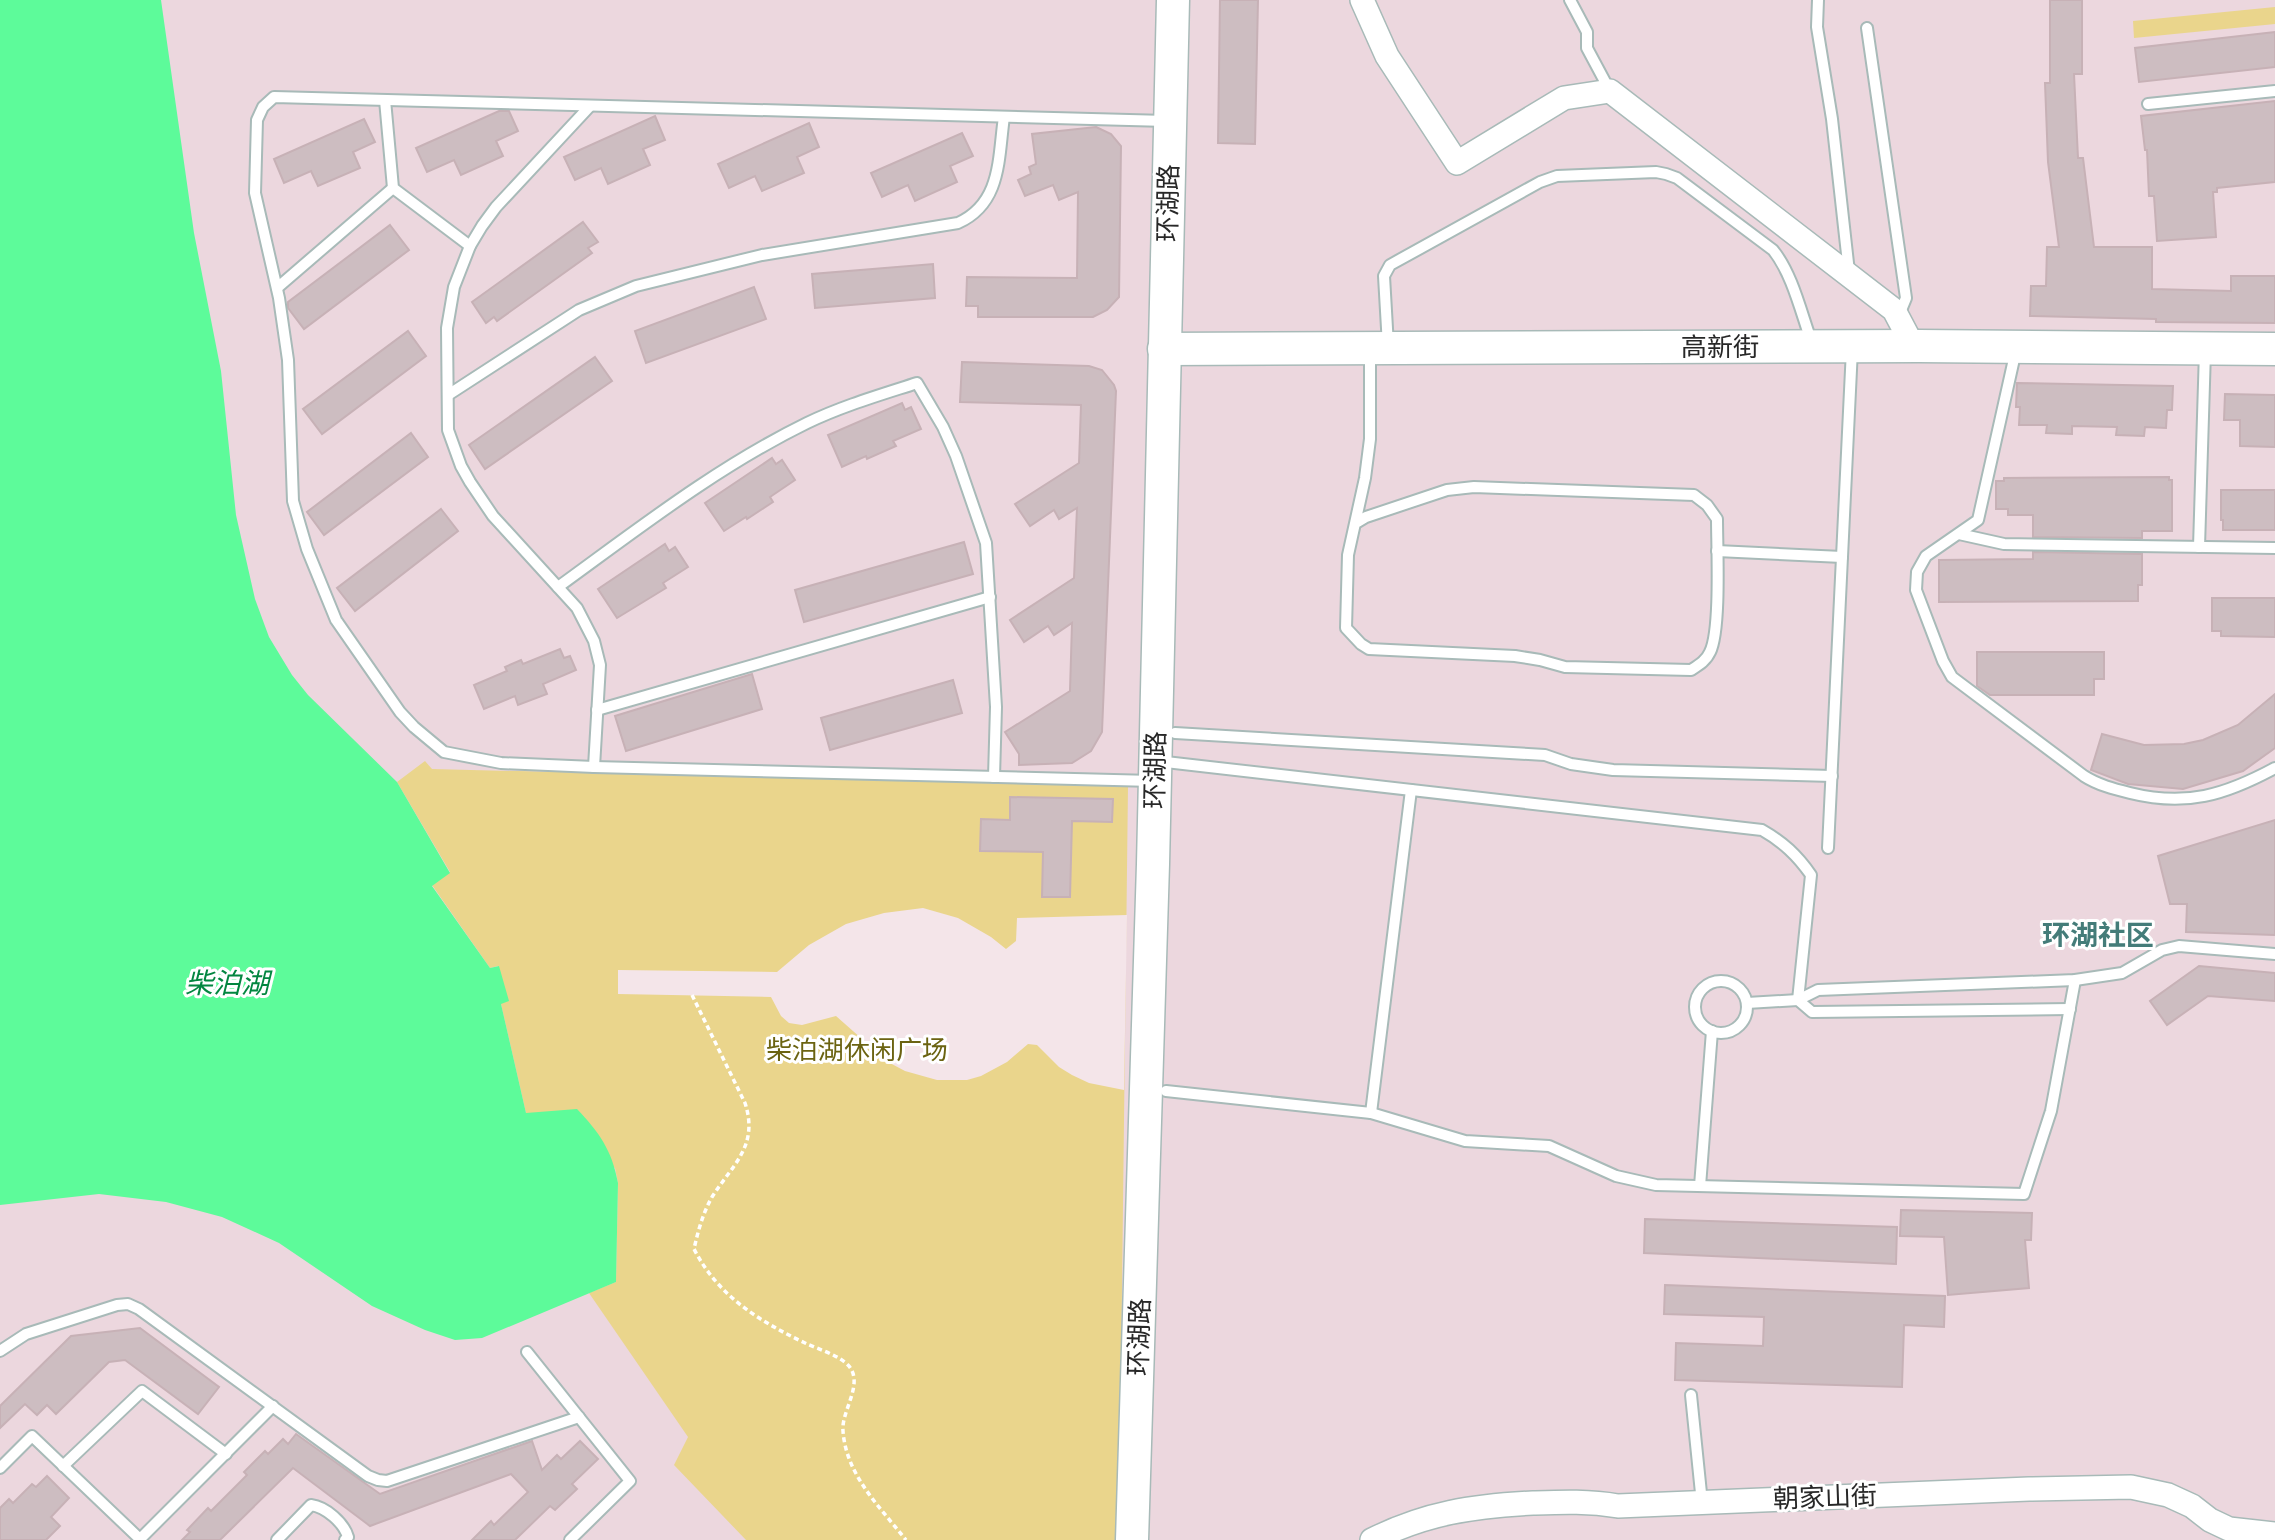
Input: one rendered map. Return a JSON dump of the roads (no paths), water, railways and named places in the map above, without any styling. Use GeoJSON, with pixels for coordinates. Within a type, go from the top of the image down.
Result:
{"type":"FeatureCollection","features":[{"type":"Feature","properties":{"kind":"street","name":"环湖路"},"geometry":{"type":"LineString","coordinates":[[1172,0],[1170,121],[1174,349]]}},
{"type":"Feature","properties":{"kind":"street","name":"环湖路"},"geometry":{"type":"LineString","coordinates":[[1132,1540],[1165,759],[1174,349],[1192,0]]}},
{"type":"Feature","properties":{"kind":"street"},"geometry":{"type":"LineString","coordinates":[[1362,0],[1387,56],[1457,163],[1564,98],[1610,91],[1894,310],[1913,346]]}},
{"type":"Feature","properties":{"kind":"street","name":"高新街"},"geometry":{"type":"LineString","coordinates":[[1174,349],[1913,346],[2275,349]]}},
{"type":"Feature","properties":{"kind":"street","name":"环湖路"},"geometry":{"type":"LineString","coordinates":[[1151,1540],[1166,1091],[1165,759]]}},
{"type":"Feature","properties":{"kind":"street","name":"朝家山街"},"geometry":{"type":"LineString","coordinates":[[1372,1540],[1413,1521],[1485,1505],[1590,1501],[1618,1506],[2131,1487],[2168,1495],[2229,1529],[2275,1534]]}},
{"type":"Feature","properties":{"kind":"lane"},"geometry":{"type":"LineString","coordinates":[[1570,0],[1587,32],[1587,48],[1610,91]]}},
{"type":"Feature","properties":{"kind":"lane"},"geometry":{"type":"LineString","coordinates":[[1818,0],[1817,27],[1832,119],[1850,276]]}},
{"type":"Feature","properties":{"kind":"lane"},"geometry":{"type":"LineString","coordinates":[[1867,28],[1906,298],[1898,318]]}},
{"type":"Feature","properties":{"kind":"lane"},"geometry":{"type":"LineString","coordinates":[[2148,104],[2275,91]]}},
{"type":"Feature","properties":{"kind":"lane"},"geometry":{"type":"LineString","coordinates":[[1170,121],[274,97],[263,107],[257,120],[255,193],[276,288],[288,360],[293,501],[321,585],[336,620],[400,712],[414,727],[444,752],[501,763],[994,777],[1165,759],[1545,755],[1572,764],[1613,770],[1832,776]]}},
{"type":"Feature","properties":{"kind":"lane"},"geometry":{"type":"LineString","coordinates":[[385,100],[393,188],[470,246]]}},
{"type":"Feature","properties":{"kind":"lane"},"geometry":{"type":"LineString","coordinates":[[590,106],[496,207],[470,246],[454,287],[447,328],[449,430],[461,466],[493,516],[577,608],[594,641],[600,665],[594,767]]}},
{"type":"Feature","properties":{"kind":"lane"},"geometry":{"type":"LineString","coordinates":[[448,395],[579,310],[636,286],[762,255],[958,223],[967,219],[982,206],[994,185],[1004,117]]}},
{"type":"Feature","properties":{"kind":"lane"},"geometry":{"type":"LineString","coordinates":[[1356,523],[1366,517],[1447,490],[1474,487],[1694,495],[1707,505],[1717,519],[1717,551],[1712,650],[1703,663],[1691,670],[1565,667],[1514,656],[1369,649],[1346,628],[1348,555],[1365,478],[1384,276],[1390,265],[1540,181],[1557,176],[1656,172],[1676,178],[1773,250],[1789,279],[1814,347]]}},
{"type":"Feature","properties":{"kind":"lane"},"geometry":{"type":"LineString","coordinates":[[276,288],[393,188]]}},
{"type":"Feature","properties":{"kind":"lane"},"geometry":{"type":"LineString","coordinates":[[1828,848],[1852,347]]}},
{"type":"Feature","properties":{"kind":"lane"},"geometry":{"type":"LineString","coordinates":[[2016,347],[1978,520],[1926,556],[1920,564],[1916,580],[1916,590],[1943,662],[1952,677],[2084,776],[2108,787],[2154,799],[2199,798],[2241,785],[2275,768]]}},
{"type":"Feature","properties":{"kind":"lane"},"geometry":{"type":"LineString","coordinates":[[2199,547],[2205,348]]}},
{"type":"Feature","properties":{"kind":"lane"},"geometry":{"type":"LineString","coordinates":[[558,587],[694,489],[769,443],[849,405],[917,383],[943,427],[986,543],[996,707],[994,777]]}},
{"type":"Feature","properties":{"kind":"lane"},"geometry":{"type":"LineString","coordinates":[[1959,534],[2004,544],[2275,548]]}},
{"type":"Feature","properties":{"kind":"lane"},"geometry":{"type":"LineString","coordinates":[[1717,551],[1843,557]]}},
{"type":"Feature","properties":{"kind":"lane"},"geometry":{"type":"LineString","coordinates":[[597,710],[990,597]]}},
{"type":"Feature","properties":{"kind":"lane"},"geometry":{"type":"LineString","coordinates":[[1165,759],[1762,830],[1794,852],[1811,875],[1798,1000]]}},
{"type":"Feature","properties":{"kind":"lane"},"geometry":{"type":"LineString","coordinates":[[1371,1113],[1411,790]]}},
{"type":"Feature","properties":{"kind":"lane"},"geometry":{"type":"LineString","coordinates":[[1747,1003],[1798,1000],[1818,990],[2075,980],[2122,973],[2162,950],[2179,946],[2275,954]]}},
{"type":"Feature","properties":{"kind":"lane"},"geometry":{"type":"LineString","coordinates":[[1166,1091],[1371,1113],[1465,1141],[1549,1146],[1616,1176],[1656,1185],[2024,1194],[2051,1111],[2075,980]]}},
{"type":"Feature","properties":{"kind":"lane"},"geometry":{"type":"LineString","coordinates":[[1715,981],[1729,982],[1741,989],[1747,1010],[1741,1025],[1727,1032],[1712,1031],[1699,1021],[1696,1000],[1703,988],[1715,981]]}},
{"type":"Feature","properties":{"kind":"lane"},"geometry":{"type":"LineString","coordinates":[[1798,1000],[1812,1012],[2070,1009]]}},
{"type":"Feature","properties":{"kind":"lane"},"geometry":{"type":"LineString","coordinates":[[1700,1186],[1712,1031]]}},
{"type":"Feature","properties":{"kind":"lane"},"geometry":{"type":"LineString","coordinates":[[0,1351],[26,1334],[117,1305],[128,1304],[139,1309],[368,1476],[378,1480],[387,1481],[579,1417]]}},
{"type":"Feature","properties":{"kind":"lane"},"geometry":{"type":"LineString","coordinates":[[527,1352],[630,1481],[570,1540]]}},
{"type":"Feature","properties":{"kind":"lane"},"geometry":{"type":"LineString","coordinates":[[63,1465],[142,1391],[226,1454]]}},
{"type":"Feature","properties":{"kind":"lane"},"geometry":{"type":"LineString","coordinates":[[1691,1395],[1702,1503]]}},
{"type":"Feature","properties":{"kind":"lane"},"geometry":{"type":"LineString","coordinates":[[0,1468],[32,1436],[140,1540],[273,1406]]}},
{"type":"Feature","properties":{"kind":"lane"},"geometry":{"type":"LineString","coordinates":[[277,1540],[311,1505],[320,1506],[346,1528],[348,1537],[345,1540]]}},
{"type":"Feature","properties":{"kind":"water","name":"柴泊湖"},"geometry":{"type":"Polygon","coordinates":[[[0,0],[161,0],[194,233],[221,371],[236,515],[255,599],[269,637],[292,675],[308,695],[397,782],[450,873],[432,886],[490,968],[499,966],[509,1001],[501,1004],[526,1113],[577,1109],[604,1142],[618,1183],[616,1282],[482,1338],[455,1340],[425,1330],[372,1306],[279,1243],[222,1217],[166,1202],[99,1194],[0,1205],[0,0]]]}},
{"type":"Feature","properties":{"kind":"district","name":"环湖社区"},"geometry":{"type":"Point","coordinates":[2098,935]}},
{"type":"Feature","properties":{"kind":"park label","name":"柴泊湖休闲广场"},"geometry":{"type":"Point","coordinates":[857,1050]}}]}
